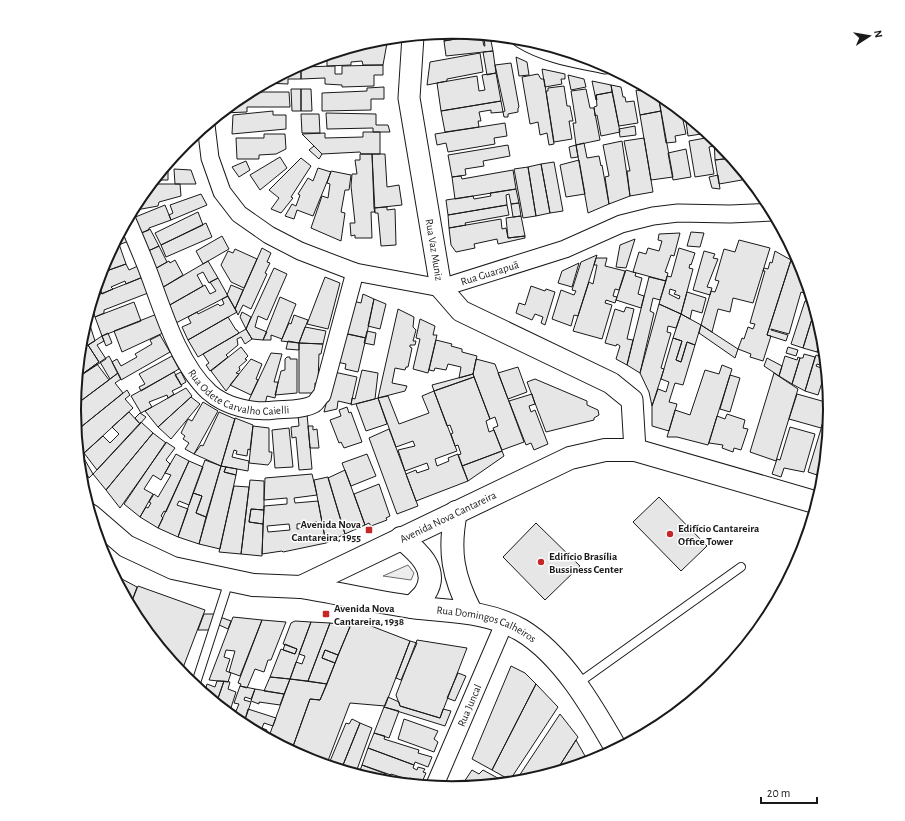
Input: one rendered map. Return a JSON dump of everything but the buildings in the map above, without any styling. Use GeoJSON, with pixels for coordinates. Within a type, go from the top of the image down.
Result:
{"type":"FeatureCollection","features":[{"type":"Feature","properties":{"kind":"main road","name":"Avenida Nova Cantareira"},"geometry":{"type":"LineString","coordinates":[[98,521],[126,546],[173,568],[253,585],[301,587],[570,458],[605,450],[635,450],[812,501]]}},
{"type":"Feature","properties":{"kind":"main road"},"geometry":{"type":"LineString","coordinates":[[456,512],[452,540],[454,568],[459,589],[471,612]]}},
{"type":"Feature","properties":{"kind":"main road"},"geometry":{"type":"LineString","coordinates":[[401,538],[419,552],[427,565],[430,577],[425,593],[412,607]]}},
{"type":"Feature","properties":{"kind":"main road","name":"Rua Domingos Calheiros"},"geometry":{"type":"LineString","coordinates":[[301,587],[412,607],[471,612],[521,630],[548,652],[586,695],[614,745]]}},
{"type":"Feature","properties":{"kind":"street","name":"Rua Vaz Muniz"},"geometry":{"type":"LineString","coordinates":[[414,41],[409,98],[441,288],[461,311],[611,383],[632,400],[635,450]]}},
{"type":"Feature","properties":{"kind":"street","name":"Rua Guarapuã"},"geometry":{"type":"LineString","coordinates":[[207,132],[210,158],[222,192],[240,214],[269,235],[300,251],[355,272],[441,288],[565,249],[621,224],[652,216],[678,213],[730,214],[766,212]]}},
{"type":"Feature","properties":{"kind":"street","name":"Rua Odete Carvalho Caielli"},"geometry":{"type":"LineString","coordinates":[[130,227],[167,323],[185,360],[198,379],[210,392],[222,401],[246,410],[267,411],[297,408],[314,404],[322,395],[355,272]]}},
{"type":"Feature","properties":{"kind":"street","name":"Rua Juncal"},"geometry":{"type":"LineString","coordinates":[[436,781],[504,624]]}},
{"type":"Feature","properties":{"kind":"lane"},"geometry":{"type":"LineString","coordinates":[[576,684],[741,567]]}},
{"type":"Feature","properties":{"kind":"lane"},"geometry":{"type":"LineString","coordinates":[[197,680],[230,580]]}},
{"type":"Feature","properties":{"kind":"shaded area"},"geometry":{"type":"Polygon","coordinates":[[[408,565],[414,573],[411,580],[383,576],[408,565]]]}},
{"type":"Feature","properties":{"kind":"place","name":"Avenida Nova Cantareira, 1955"},"geometry":{"type":"Point","coordinates":[369,530]}},
{"type":"Feature","properties":{"kind":"place","name":"Edifício Cantareira Office Tower"},"geometry":{"type":"Point","coordinates":[670,534]}},
{"type":"Feature","properties":{"kind":"place","name":"Edifício Brasília Bussiness Center"},"geometry":{"type":"Point","coordinates":[541,562]}},
{"type":"Feature","properties":{"kind":"place","name":"Avenida Nova Cantareira, 1938"},"geometry":{"type":"Point","coordinates":[326,614]}}]}
